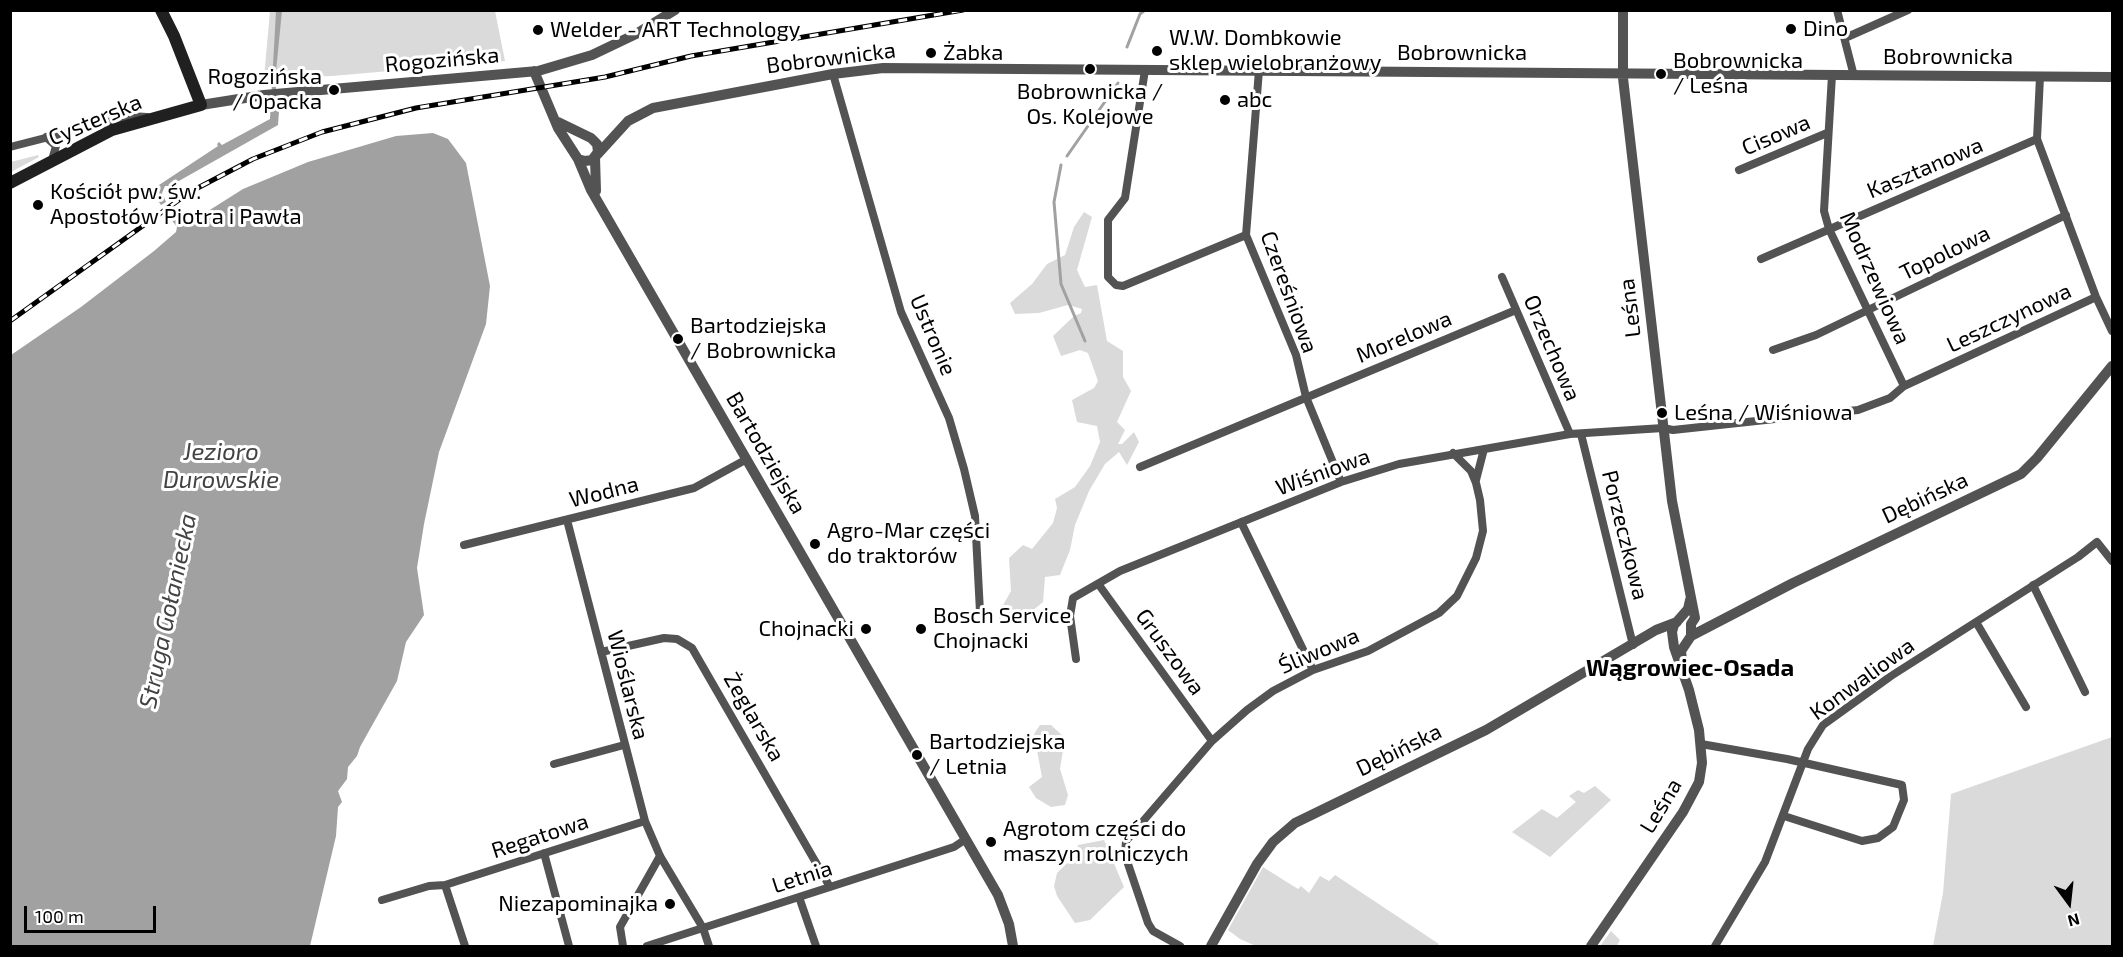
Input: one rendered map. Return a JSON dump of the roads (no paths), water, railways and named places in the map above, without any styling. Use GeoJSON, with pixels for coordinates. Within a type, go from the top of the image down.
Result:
{"type":"FeatureCollection","features":[{"type":"Feature","properties":{"kind":"main road"},"geometry":{"type":"LineString","coordinates":[[161,10],[174,36],[201,105]]}},
{"type":"Feature","properties":{"kind":"main road","name":"Cysterska"},"geometry":{"type":"LineString","coordinates":[[10,183],[95,138],[150,118],[201,105]]}},
{"type":"Feature","properties":{"kind":"street","name":"Rogozińska"},"geometry":{"type":"LineString","coordinates":[[201,105],[264,95],[534,71],[592,55],[636,34],[675,10]]}},
{"type":"Feature","properties":{"kind":"street","name":"Leśna"},"geometry":{"type":"LineString","coordinates":[[1591,946],[1693,796],[1702,768],[1701,744],[1683,669],[1681,651],[1695,618],[1676,526],[1664,428],[1623,73],[1623,10]]}},
{"type":"Feature","properties":{"kind":"street"},"geometry":{"type":"LineString","coordinates":[[1837,10],[1854,75]]}},
{"type":"Feature","properties":{"kind":"street"},"geometry":{"type":"LineString","coordinates":[[1845,38],[1908,10]]}},
{"type":"Feature","properties":{"kind":"street","name":"Bobrownicka"},"geometry":{"type":"LineString","coordinates":[[596,156],[632,118],[649,109],[833,74],[883,68],[2112,77]]}},
{"type":"Feature","properties":{"kind":"street"},"geometry":{"type":"LineString","coordinates":[[1145,70],[1125,198],[1108,220],[1108,277],[1116,285],[1123,286],[1246,235]]}},
{"type":"Feature","properties":{"kind":"street","name":"Czereśniowa"},"geometry":{"type":"LineString","coordinates":[[1259,70],[1246,235],[1296,356],[1306,397],[1341,482]]}},
{"type":"Feature","properties":{"kind":"street","name":"Bartodziejska"},"geometry":{"type":"LineString","coordinates":[[534,71],[558,122],[561,134],[576,155],[591,190],[1001,901],[1009,924],[1013,946]]}},
{"type":"Feature","properties":{"kind":"street","name":"Ustronie"},"geometry":{"type":"LineString","coordinates":[[833,74],[901,312],[949,418],[964,469],[975,516],[980,612]]}},
{"type":"Feature","properties":{"kind":"street","name":"Modrzewiowa"},"geometry":{"type":"LineString","coordinates":[[1832,75],[1824,211],[1829,229],[1904,386]]}},
{"type":"Feature","properties":{"kind":"street","name":"Leszczynowa"},"geometry":{"type":"LineString","coordinates":[[2040,77],[2037,139],[2096,297],[2112,331]]}},
{"type":"Feature","properties":{"kind":"street"},"geometry":{"type":"LineString","coordinates":[[10,147],[131,116],[150,118]]}},
{"type":"Feature","properties":{"kind":"street"},"geometry":{"type":"LineString","coordinates":[[558,122],[590,139]]}},
{"type":"Feature","properties":{"kind":"street","name":"Cisowa"},"geometry":{"type":"LineString","coordinates":[[1739,170],[1827,134]]}},
{"type":"Feature","properties":{"kind":"street"},"geometry":{"type":"LineString","coordinates":[[46,137],[56,146],[52,160]]}},
{"type":"Feature","properties":{"kind":"street","name":"Bartodziejska"},"geometry":{"type":"LineString","coordinates":[[590,139],[596,156],[594,184],[600,203]]}},
{"type":"Feature","properties":{"kind":"street"},"geometry":{"type":"LineString","coordinates":[[596,156],[585,162],[576,155],[576,142],[611,139]]}},
{"type":"Feature","properties":{"kind":"street","name":"Kasztanowa"},"geometry":{"type":"LineString","coordinates":[[1761,259],[2037,139]]}},
{"type":"Feature","properties":{"kind":"street","name":"Topolowa"},"geometry":{"type":"LineString","coordinates":[[1773,350],[1816,335],[2066,215]]}},
{"type":"Feature","properties":{"kind":"street","name":"Orzechowa"},"geometry":{"type":"LineString","coordinates":[[1502,277],[1570,434]]}},
{"type":"Feature","properties":{"kind":"street","name":"Leszczynowa"},"geometry":{"type":"LineString","coordinates":[[1664,428],[1673,430],[1858,410],[1890,398],[1904,386],[2096,297]]}},
{"type":"Feature","properties":{"kind":"street","name":"Morelowa"},"geometry":{"type":"LineString","coordinates":[[1140,467],[1516,310]]}},
{"type":"Feature","properties":{"kind":"street","name":"Dębińska"},"geometry":{"type":"LineString","coordinates":[[1650,636],[1662,634],[1674,636],[1689,633],[1719,621],[2021,474],[2037,458],[2112,366]]}},
{"type":"Feature","properties":{"kind":"street","name":"Wiśniowa"},"geometry":{"type":"LineString","coordinates":[[1076,659],[1070,616],[1073,598],[1120,571],[1341,482],[1399,464],[1453,453],[1570,434],[1664,428]]}},
{"type":"Feature","properties":{"kind":"street","name":"Porzeczkowa"},"geometry":{"type":"LineString","coordinates":[[1581,434],[1634,645]]}},
{"type":"Feature","properties":{"kind":"street","name":"Śliwowa"},"geometry":{"type":"LineString","coordinates":[[1476,483],[1484,449]]}},
{"type":"Feature","properties":{"kind":"street","name":"Śliwowa"},"geometry":{"type":"LineString","coordinates":[[1180,946],[1153,931],[1148,923],[1125,855],[1126,841],[1212,741],[1246,710],[1274,691],[1313,670],[1368,651],[1439,613],[1457,596],[1476,558],[1483,531],[1476,483],[1470,471],[1453,453]]}},
{"type":"Feature","properties":{"kind":"street","name":"Wodna"},"geometry":{"type":"LineString","coordinates":[[465,545],[693,488],[747,459]]}},
{"type":"Feature","properties":{"kind":"street","name":"Wioślarska"},"geometry":{"type":"LineString","coordinates":[[567,520],[645,821],[660,856],[703,928],[709,946]]}},
{"type":"Feature","properties":{"kind":"street"},"geometry":{"type":"LineString","coordinates":[[1241,522],[1313,670]]}},
{"type":"Feature","properties":{"kind":"street","name":"Konwaliowa"},"geometry":{"type":"LineString","coordinates":[[1715,946],[1765,862],[1814,736],[1823,725],[1891,676],[2097,542],[2112,561]]}},
{"type":"Feature","properties":{"kind":"street","name":"Gruszowa"},"geometry":{"type":"LineString","coordinates":[[1099,585],[1212,741]]}},
{"type":"Feature","properties":{"kind":"street"},"geometry":{"type":"LineString","coordinates":[[2033,585],[2085,692]]}},
{"type":"Feature","properties":{"kind":"street"},"geometry":{"type":"LineString","coordinates":[[1674,636],[1672,628],[1688,609],[1690,599]]}},
{"type":"Feature","properties":{"kind":"street"},"geometry":{"type":"LineString","coordinates":[[1678,621],[1689,633]]}},
{"type":"Feature","properties":{"kind":"street","name":"Dębińska"},"geometry":{"type":"LineString","coordinates":[[1211,946],[1257,864],[1277,838],[1295,823],[1486,730],[1678,621]]}},
{"type":"Feature","properties":{"kind":"street"},"geometry":{"type":"LineString","coordinates":[[1976,622],[2026,707]]}},
{"type":"Feature","properties":{"kind":"street","name":"Leśna"},"geometry":{"type":"LineString","coordinates":[[1674,636],[1674,647],[1683,669]]}},
{"type":"Feature","properties":{"kind":"street","name":"Żeglarska"},"geometry":{"type":"LineString","coordinates":[[601,652],[664,638],[677,639],[692,648],[830,887]]}},
{"type":"Feature","properties":{"kind":"street"},"geometry":{"type":"LineString","coordinates":[[1701,744],[1902,786],[1904,800],[1893,827],[1878,838],[1862,841],[1784,816]]}},
{"type":"Feature","properties":{"kind":"street"},"geometry":{"type":"LineString","coordinates":[[554,764],[624,745]]}},
{"type":"Feature","properties":{"kind":"street","name":"Regatowa"},"geometry":{"type":"LineString","coordinates":[[382,900],[429,886],[445,885],[645,821]]}},
{"type":"Feature","properties":{"kind":"street","name":"Letnia"},"geometry":{"type":"LineString","coordinates":[[647,946],[954,847],[966,840]]}},
{"type":"Feature","properties":{"kind":"street"},"geometry":{"type":"LineString","coordinates":[[544,853],[569,946]]}},
{"type":"Feature","properties":{"kind":"street"},"geometry":{"type":"LineString","coordinates":[[622,946],[620,927],[660,856]]}},
{"type":"Feature","properties":{"kind":"street"},"geometry":{"type":"LineString","coordinates":[[445,885],[465,946]]}},
{"type":"Feature","properties":{"kind":"street"},"geometry":{"type":"LineString","coordinates":[[799,897],[816,946]]}},
{"type":"Feature","properties":{"kind":"water"},"geometry":{"type":"Polygon","coordinates":[[[276,11],[282,11],[275,81],[279,111],[278,125],[170,186],[165,186],[162,193],[166,202],[161,205],[156,198],[159,185],[218,146],[219,142],[222,145],[270,119],[276,11]]]}},
{"type":"Feature","properties":{"kind":"water","name":"Jezioro Durowskie"},"geometry":{"type":"Polygon","coordinates":[[[433,133],[448,139],[466,163],[490,286],[486,324],[439,452],[417,568],[424,615],[406,642],[397,681],[357,756],[348,767],[347,779],[338,791],[342,802],[338,807],[336,836],[310,946],[11,946],[11,355],[81,307],[154,251],[176,232],[177,227],[170,218],[175,214],[181,224],[186,225],[243,189],[308,162],[396,136],[433,133]]]}},
{"type":"Feature","properties":{"kind":"waterway"},"geometry":{"type":"LineString","coordinates":[[1127,47],[1140,14],[1145,10]]}},
{"type":"Feature","properties":{"kind":"waterway"},"geometry":{"type":"LineString","coordinates":[[1067,156],[1118,83]]}},
{"type":"Feature","properties":{"kind":"waterway"},"geometry":{"type":"LineString","coordinates":[[1061,165],[1054,202],[1061,284],[1085,341]]}},
{"type":"Feature","properties":{"kind":"railway"},"geometry":{"type":"LineString","coordinates":[[10,321],[190,192],[253,159],[322,132],[416,108],[605,77],[691,56],[963,10]]}},
{"type":"Feature","properties":{"kind":"place","name":"Dino"},"geometry":{"type":"Point","coordinates":[1791,29]}},
{"type":"Feature","properties":{"kind":"place","name":"Welder - ART Technology"},"geometry":{"type":"Point","coordinates":[538,30]}},
{"type":"Feature","properties":{"kind":"place","name":"W.W. Dombkowie sklep wielobranżowy"},"geometry":{"type":"Point","coordinates":[1157,51]}},
{"type":"Feature","properties":{"kind":"place","name":"Żabka"},"geometry":{"type":"Point","coordinates":[931,53]}},
{"type":"Feature","properties":{"kind":"place","name":"Bobrownicka / Os. Kolejowe"},"geometry":{"type":"Point","coordinates":[1090,69]}},
{"type":"Feature","properties":{"kind":"place","name":"Bobrownicka / Leśna"},"geometry":{"type":"Point","coordinates":[1661,74]}},
{"type":"Feature","properties":{"kind":"place","name":"Rogozińska / Opacka"},"geometry":{"type":"Point","coordinates":[334,90]}},
{"type":"Feature","properties":{"kind":"place","name":"abc"},"geometry":{"type":"Point","coordinates":[1225,100]}},
{"type":"Feature","properties":{"kind":"place","name":"Kościół pw. św. Apostołów Piotra i Pawła"},"geometry":{"type":"Point","coordinates":[38,205]}},
{"type":"Feature","properties":{"kind":"place","name":"Bartodziejska / Bobrownicka"},"geometry":{"type":"Point","coordinates":[678,339]}},
{"type":"Feature","properties":{"kind":"place","name":"Leśna / Wiśniowa"},"geometry":{"type":"Point","coordinates":[1662,413]}},
{"type":"Feature","properties":{"kind":"place","name":"Agro-Mar części do traktorów"},"geometry":{"type":"Point","coordinates":[815,544]}},
{"type":"Feature","properties":{"kind":"place","name":"Chojnacki"},"geometry":{"type":"Point","coordinates":[866,629]}},
{"type":"Feature","properties":{"kind":"place","name":"Bosch Service Chojnacki"},"geometry":{"type":"Point","coordinates":[921,629]}},
{"type":"Feature","properties":{"kind":"place","name":"Bartodziejska / Letnia"},"geometry":{"type":"Point","coordinates":[917,755]}},
{"type":"Feature","properties":{"kind":"place","name":"Agrotom części do maszyn rolniczych"},"geometry":{"type":"Point","coordinates":[991,842]}},
{"type":"Feature","properties":{"kind":"place","name":"Niezapominajka"},"geometry":{"type":"Point","coordinates":[670,904]}},
{"type":"Feature","properties":{"kind":"district","name":"Wągrowiec-Osada"},"geometry":{"type":"Point","coordinates":[1690,668]}},
{"type":"Feature","properties":{"kind":"water label","name":"Struga Gołaniecka"},"geometry":{"type":"Point","coordinates":[168,611]}}]}
